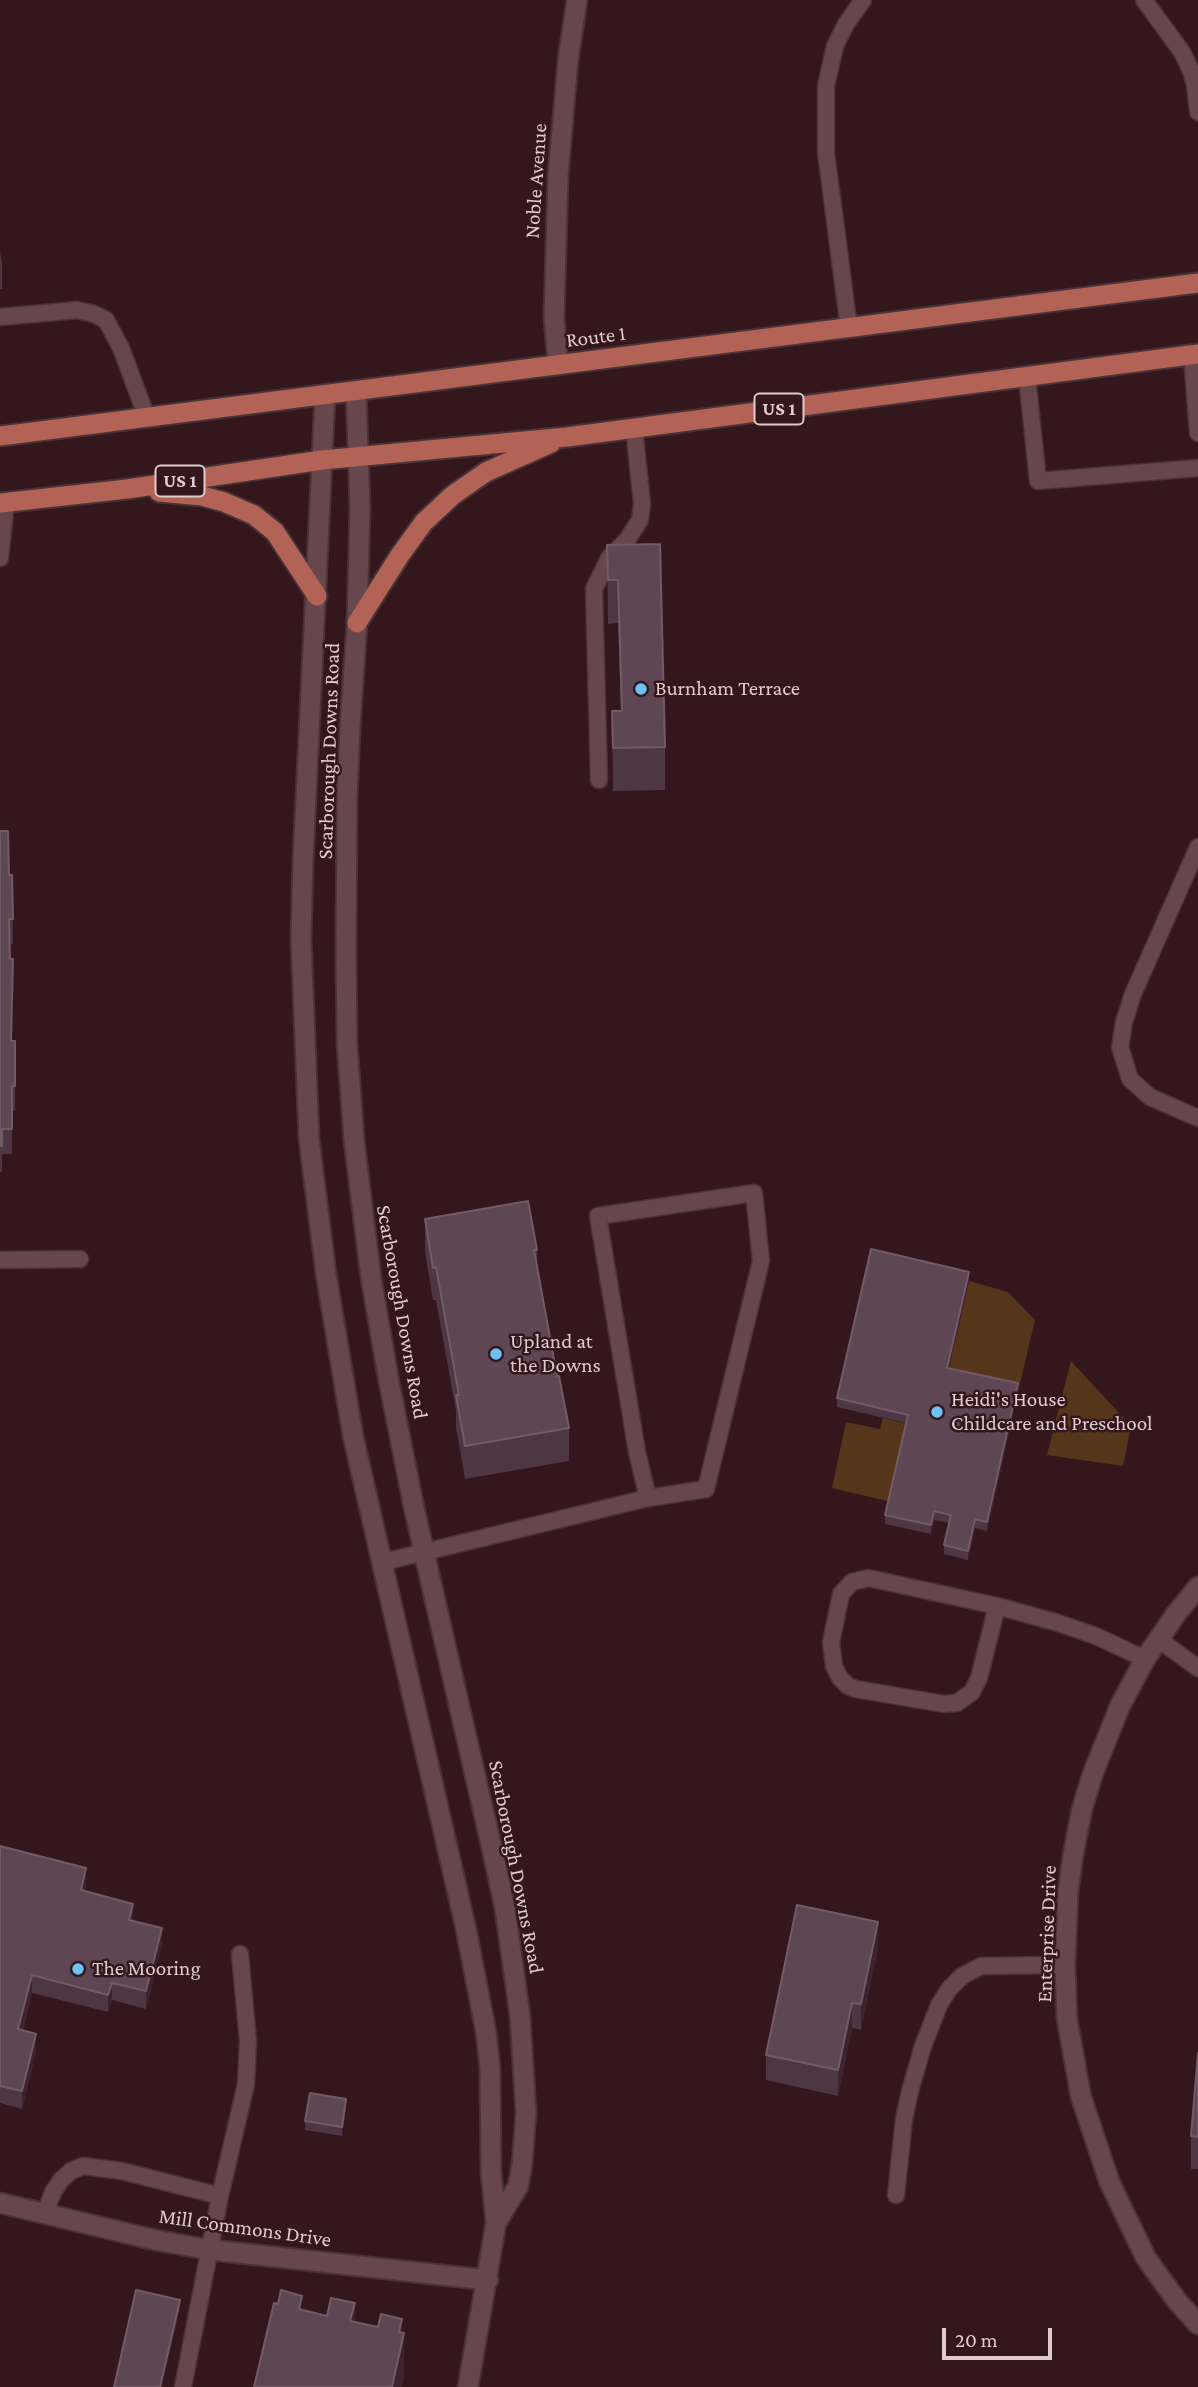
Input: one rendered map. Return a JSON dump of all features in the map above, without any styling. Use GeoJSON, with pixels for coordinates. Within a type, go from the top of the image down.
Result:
{"type":"FeatureCollection","features":[{"type":"Feature","properties":{"kind":"main road","name":"Route 1"},"geometry":{"type":"LineString","coordinates":[[0,436],[1198,283]]}},
{"type":"Feature","properties":{"kind":"main road","name":"US 1"},"geometry":{"type":"LineString","coordinates":[[3,502],[127,489],[322,460],[567,437],[1195,355]]}},
{"type":"Feature","properties":{"kind":"main road"},"geometry":{"type":"LineString","coordinates":[[357,623],[424,522],[453,495],[486,472],[567,437]]}},
{"type":"Feature","properties":{"kind":"main road"},"geometry":{"type":"LineString","coordinates":[[127,489],[202,496],[254,515],[275,532],[317,596]]}},
{"type":"Feature","properties":{"kind":"street","name":"Noble Avenue"},"geometry":{"type":"LineString","coordinates":[[558,365],[554,318],[557,189],[568,60],[577,0]]}},
{"type":"Feature","properties":{"kind":"street","name":"Scarborough Downs Road"},"geometry":{"type":"LineString","coordinates":[[356,391],[360,457],[357,623],[347,800],[347,1043],[358,1180],[370,1278],[425,1552],[505,1909],[520,2017],[526,2113],[523,2165],[518,2186],[496,2223]]}},
{"type":"Feature","properties":{"kind":"street","name":"Scarborough Downs Road"},"geometry":{"type":"LineString","coordinates":[[325,395],[303,860],[302,926],[309,1139],[326,1274],[353,1436],[480,1991],[489,2068],[491,2172],[496,2223],[468,2387]]}},
{"type":"Feature","properties":{"kind":"street","name":"Enterprise Drive"},"geometry":{"type":"LineString","coordinates":[[1198,1587],[1157,1639],[1120,1706],[1104,1743],[1082,1809],[1068,1892],[1065,1965],[1067,2019],[1081,2097],[1109,2181],[1146,2258],[1177,2301],[1198,2324]]}},
{"type":"Feature","properties":{"kind":"street","name":"Mill Commons Drive"},"geometry":{"type":"LineString","coordinates":[[0,2203],[156,2240],[211,2250],[488,2280]]}},
{"type":"Feature","properties":{"kind":"lane"},"geometry":{"type":"LineString","coordinates":[[849,328],[826,153],[827,86],[835,46],[863,0]]}},
{"type":"Feature","properties":{"kind":"lane"},"geometry":{"type":"LineString","coordinates":[[1144,0],[1182,52],[1195,85],[1198,112]]}},
{"type":"Feature","properties":{"kind":"lane"},"geometry":{"type":"LineString","coordinates":[[0,317],[77,310],[106,320],[121,348],[147,418]]}},
{"type":"Feature","properties":{"kind":"lane"},"geometry":{"type":"LineString","coordinates":[[1195,355],[1198,433]]}},
{"type":"Feature","properties":{"kind":"lane"},"geometry":{"type":"LineString","coordinates":[[1027,377],[1038,481],[1198,468]]}},
{"type":"Feature","properties":{"kind":"lane"},"geometry":{"type":"LineString","coordinates":[[599,780],[594,589],[609,558],[627,540],[640,520],[642,503],[634,428]]}},
{"type":"Feature","properties":{"kind":"lane"},"geometry":{"type":"LineString","coordinates":[[0,558],[3,502]]}},
{"type":"Feature","properties":{"kind":"lane"},"geometry":{"type":"LineString","coordinates":[[1198,847],[1133,994],[1124,1022],[1121,1046],[1130,1079],[1150,1097],[1198,1118]]}},
{"type":"Feature","properties":{"kind":"lane"},"geometry":{"type":"LineString","coordinates":[[383,1562],[648,1498],[706,1489],[761,1261],[754,1193],[598,1216],[637,1452],[648,1498]]}},
{"type":"Feature","properties":{"kind":"lane"},"geometry":{"type":"LineString","coordinates":[[0,1260],[80,1259]]}},
{"type":"Feature","properties":{"kind":"lane"},"geometry":{"type":"LineString","coordinates":[[997,1606],[979,1678],[972,1692],[957,1703],[944,1704],[856,1689],[840,1678],[834,1665],[831,1642],[841,1594],[847,1586],[868,1578],[997,1606],[1055,1622],[1096,1636],[1145,1659]]}},
{"type":"Feature","properties":{"kind":"lane"},"geometry":{"type":"LineString","coordinates":[[1157,1639],[1198,1668]]}},
{"type":"Feature","properties":{"kind":"lane"},"geometry":{"type":"LineString","coordinates":[[183,2387],[220,2196],[241,2108],[248,2060],[240,1954]]}},
{"type":"Feature","properties":{"kind":"lane"},"geometry":{"type":"LineString","coordinates":[[896,2194],[909,2091],[923,2046],[948,1989],[962,1976],[981,1966],[1065,1965]]}},
{"type":"Feature","properties":{"kind":"lane"},"geometry":{"type":"LineString","coordinates":[[45,2213],[61,2180],[83,2166],[122,2171],[220,2196]]}},
{"type":"Feature","properties":{"kind":"shaded area"},"geometry":{"type":"Polygon","coordinates":[[[969,1281],[1008,1292],[1035,1320],[1018,1392],[947,1376],[969,1281]]]}},
{"type":"Feature","properties":{"kind":"shaded area"},"geometry":{"type":"Polygon","coordinates":[[[1071,1361],[1131,1426],[1123,1466],[1047,1455],[1071,1361]]]}},
{"type":"Feature","properties":{"kind":"shaded area"},"geometry":{"type":"Polygon","coordinates":[[[883,1418],[908,1424],[891,1502],[832,1488],[846,1422],[880,1429],[883,1418]]]}},
{"type":"Feature","properties":{"kind":"building","name":"Burnham Terrace"},"geometry":{"type":"Polygon","coordinates":[[[660,544],[665,747],[613,748],[612,711],[622,711],[618,580],[608,580],[607,545],[660,544]]]}},
{"type":"Feature","properties":{"kind":"building"},"geometry":{"type":"Polygon","coordinates":[[[0,831],[8,831],[9,875],[12,875],[13,919],[9,919],[10,959],[13,959],[11,1041],[15,1041],[12,1129],[2,1129],[2,1146],[0,1146],[0,831]]]}},
{"type":"Feature","properties":{"kind":"building","name":"Upland at the Downs"},"geometry":{"type":"Polygon","coordinates":[[[528,1201],[537,1250],[534,1250],[569,1428],[465,1446],[456,1395],[459,1395],[425,1219],[528,1201]]]}},
{"type":"Feature","properties":{"kind":"building","name":"Heidi's House Childcare and Preschool"},"geometry":{"type":"Polygon","coordinates":[[[871,1249],[969,1272],[947,1368],[1018,1383],[987,1522],[975,1519],[968,1551],[944,1545],[951,1515],[934,1511],[931,1525],[885,1515],[908,1415],[837,1398],[871,1249]]]}},
{"type":"Feature","properties":{"kind":"building","name":"The Mooring"},"geometry":{"type":"Polygon","coordinates":[[[0,1846],[86,1868],[81,1890],[133,1904],[129,1920],[162,1928],[146,1991],[112,1983],[108,1995],[32,1975],[18,2029],[36,2034],[22,2091],[0,2086],[0,1846]]]}},
{"type":"Feature","properties":{"kind":"building"},"geometry":{"type":"Polygon","coordinates":[[[797,1905],[878,1922],[861,2004],[852,2003],[838,2070],[766,2055],[797,1905]]]}},
{"type":"Feature","properties":{"kind":"building"},"geometry":{"type":"Polygon","coordinates":[[[1198,2053],[1198,2137],[1191,2136],[1198,2053]]]}},
{"type":"Feature","properties":{"kind":"building"},"geometry":{"type":"Polygon","coordinates":[[[310,2093],[346,2099],[342,2127],[305,2121],[310,2093]]]}},
{"type":"Feature","properties":{"kind":"building"},"geometry":{"type":"Polygon","coordinates":[[[136,2290],[180,2300],[160,2387],[114,2387],[136,2290]]]}},
{"type":"Feature","properties":{"kind":"building"},"geometry":{"type":"Polygon","coordinates":[[[281,2290],[302,2296],[299,2309],[327,2316],[331,2298],[355,2303],[350,2321],[378,2327],[381,2314],[402,2319],[399,2332],[404,2333],[392,2387],[254,2387],[274,2303],[278,2304],[281,2290]]]}},
{"type":"Feature","properties":{"kind":"place","name":"Burnham Terrace"},"geometry":{"type":"Point","coordinates":[641,689]}},
{"type":"Feature","properties":{"kind":"place","name":"Upland at the Downs"},"geometry":{"type":"Point","coordinates":[496,1354]}},
{"type":"Feature","properties":{"kind":"place","name":"Heidi's House Childcare and Preschool"},"geometry":{"type":"Point","coordinates":[937,1412]}},
{"type":"Feature","properties":{"kind":"place","name":"The Mooring"},"geometry":{"type":"Point","coordinates":[78,1969]}}]}
